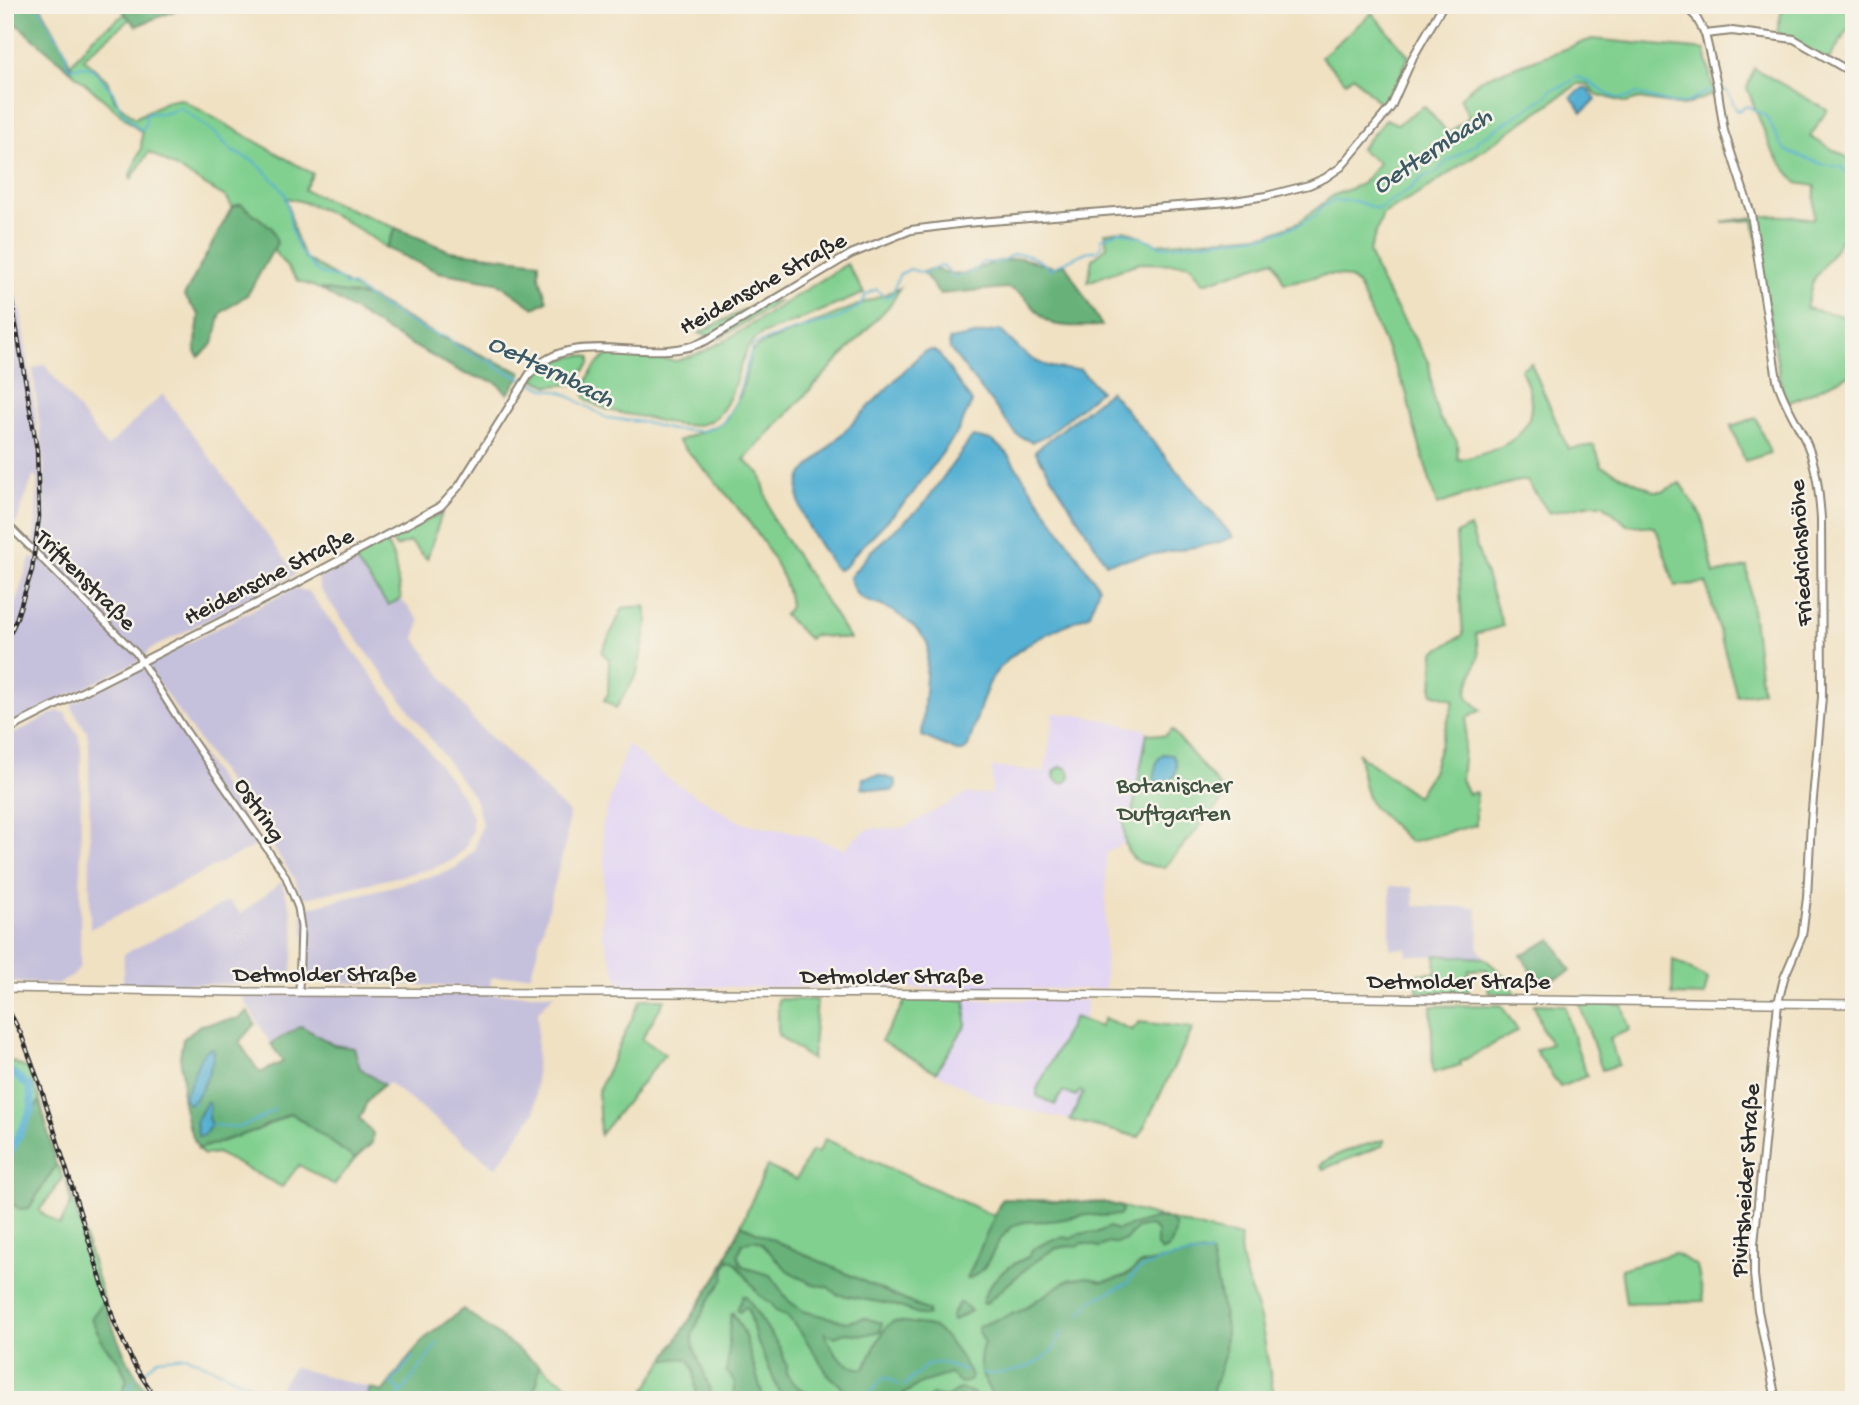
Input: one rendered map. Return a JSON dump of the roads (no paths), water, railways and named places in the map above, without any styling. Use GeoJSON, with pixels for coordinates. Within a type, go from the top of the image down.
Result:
{"type":"FeatureCollection","features":[{"type":"Feature","properties":{"kind":"main road","name":"Heidensche Straße"},"geometry":{"type":"LineString","coordinates":[[5,732],[441,506],[460,485],[529,375],[547,357],[568,349],[677,350],[700,344],[851,254],[911,230],[966,223],[1228,202],[1266,196],[1319,181],[1341,167],[1380,123],[1391,107],[1422,39],[1443,5]]}},
{"type":"Feature","properties":{"kind":"main road"},"geometry":{"type":"LineString","coordinates":[[1684,5],[1696,17],[1705,34],[1732,31],[1794,39],[1854,74]]}},
{"type":"Feature","properties":{"kind":"main road","name":"Friedrichshöhe"},"geometry":{"type":"LineString","coordinates":[[1705,34],[1714,68],[1724,131],[1751,214],[1780,393],[1813,461],[1819,491],[1822,697],[1806,915],[1802,936],[1784,978],[1778,1003]]}},
{"type":"Feature","properties":{"kind":"main road","name":"Detmolder Straße"},"geometry":{"type":"LineString","coordinates":[[5,988],[299,992],[1039,994],[1854,1004]]}},
{"type":"Feature","properties":{"kind":"main road","name":"Pivitsheider Straße"},"geometry":{"type":"LineString","coordinates":[[1776,1400],[1758,1310],[1754,1255],[1778,1003]]}},
{"type":"Feature","properties":{"kind":"street","name":"Triftenstraße"},"geometry":{"type":"LineString","coordinates":[[5,522],[130,645],[141,663]]}},
{"type":"Feature","properties":{"kind":"street","name":"Ostring"},"geometry":{"type":"LineString","coordinates":[[141,663],[291,887],[301,927],[299,992]]}},
{"type":"Feature","properties":{"kind":"water"},"geometry":{"type":"Polygon","coordinates":[[[1587,88],[1596,100],[1582,112],[1571,97],[1587,88]]]}},
{"type":"Feature","properties":{"kind":"water"},"geometry":{"type":"Polygon","coordinates":[[[1000,330],[1026,355],[1044,365],[1080,369],[1100,391],[1048,435],[1031,442],[1017,435],[950,349],[949,340],[1000,330]]]}},
{"type":"Feature","properties":{"kind":"water"},"geometry":{"type":"Polygon","coordinates":[[[932,350],[938,353],[972,402],[957,433],[910,497],[846,566],[838,570],[813,534],[801,510],[798,498],[803,473],[923,352],[932,350]]]}},
{"type":"Feature","properties":{"kind":"water"},"geometry":{"type":"Polygon","coordinates":[[[1110,391],[1233,537],[1217,543],[1106,563],[1035,451],[1110,391]]]}},
{"type":"Feature","properties":{"kind":"water"},"geometry":{"type":"Polygon","coordinates":[[[972,437],[991,440],[1005,451],[1099,587],[1090,614],[1019,650],[997,671],[986,691],[968,747],[957,751],[922,736],[928,645],[922,635],[896,613],[860,597],[852,586],[850,577],[872,550],[923,505],[972,437]]]}},
{"type":"Feature","properties":{"kind":"water"},"geometry":{"type":"Polygon","coordinates":[[[1163,754],[1172,755],[1176,769],[1169,783],[1160,788],[1155,783],[1155,771],[1163,754]]]}},
{"type":"Feature","properties":{"kind":"water"},"geometry":{"type":"Polygon","coordinates":[[[878,775],[896,780],[892,791],[862,788],[863,778],[878,775]]]}},
{"type":"Feature","properties":{"kind":"water"},"geometry":{"type":"Polygon","coordinates":[[[210,1048],[214,1050],[209,1071],[198,1095],[189,1104],[184,1095],[201,1057],[210,1048]]]}},
{"type":"Feature","properties":{"kind":"water"},"geometry":{"type":"Polygon","coordinates":[[[207,1102],[210,1105],[208,1118],[211,1125],[204,1135],[198,1136],[196,1122],[207,1102]]]}},
{"type":"Feature","properties":{"kind":"waterway","name":"Oetternbach"},"geometry":{"type":"LineString","coordinates":[[38,5],[66,51],[70,68],[83,66],[93,69],[113,92],[122,111],[139,129],[142,130],[146,124],[145,116],[148,114],[167,113],[180,107],[216,134],[233,152],[254,161],[279,185],[286,196],[292,231],[299,249],[320,273],[341,279],[345,285],[352,285],[414,324],[446,336],[454,344],[523,379]]}},
{"type":"Feature","properties":{"kind":"waterway","name":"Oetternbach"},"geometry":{"type":"LineString","coordinates":[[528,381],[545,389],[562,392],[607,418],[642,422],[672,430],[701,431],[723,423],[736,402],[753,345],[837,319],[860,306],[866,295],[876,289],[885,297],[892,295],[899,275],[910,269],[923,273],[941,266],[954,277],[970,272],[983,262],[1001,262],[1007,257],[1019,254],[1039,260],[1050,269],[1086,252],[1098,250],[1102,245],[1101,239],[1120,231],[1162,247],[1270,235],[1303,223],[1334,201],[1355,201],[1378,209],[1410,189],[1423,177],[1437,173],[1445,163],[1547,96],[1552,89],[1564,86],[1577,77],[1612,96],[1628,98],[1637,94],[1677,104],[1684,104],[1703,93],[1715,90]]}},
{"type":"Feature","properties":{"kind":"waterway","name":"Oetternbach"},"geometry":{"type":"LineString","coordinates":[[1721,89],[1729,94],[1737,111],[1747,106],[1766,116],[1782,146],[1789,152],[1822,164],[1841,167],[1854,180]]}},
{"type":"Feature","properties":{"kind":"waterway"},"geometry":{"type":"LineString","coordinates":[[5,1067],[30,1087],[32,1109],[5,1163]]}},
{"type":"Feature","properties":{"kind":"waterway"},"geometry":{"type":"LineString","coordinates":[[211,1125],[240,1127],[275,1109]]}},
{"type":"Feature","properties":{"kind":"waterway"},"geometry":{"type":"LineString","coordinates":[[1080,1316],[1091,1301],[1128,1283],[1133,1275],[1152,1264],[1211,1253]]}},
{"type":"Feature","properties":{"kind":"waterway"},"geometry":{"type":"LineString","coordinates":[[982,1374],[1009,1372],[1036,1363],[1052,1351],[1064,1330]]}},
{"type":"Feature","properties":{"kind":"waterway"},"geometry":{"type":"LineString","coordinates":[[401,1394],[438,1343]]}},
{"type":"Feature","properties":{"kind":"waterway"},"geometry":{"type":"LineString","coordinates":[[144,1372],[158,1359],[186,1356],[262,1390]]}},
{"type":"Feature","properties":{"kind":"waterway"},"geometry":{"type":"LineString","coordinates":[[400,1396],[400,1391],[391,1383],[413,1357]]}},
{"type":"Feature","properties":{"kind":"waterway"},"geometry":{"type":"LineString","coordinates":[[904,1386],[927,1365],[942,1362],[966,1371]]}},
{"type":"Feature","properties":{"kind":"waterway"},"geometry":{"type":"LineString","coordinates":[[866,1400],[882,1379],[888,1378],[898,1385]]}},
{"type":"Feature","properties":{"kind":"waterway"},"geometry":{"type":"LineString","coordinates":[[123,1400],[134,1380]]}},
{"type":"Feature","properties":{"kind":"railway"},"geometry":{"type":"LineString","coordinates":[[5,260],[37,450],[39,517],[32,570],[5,645]]}},
{"type":"Feature","properties":{"kind":"railway"},"geometry":{"type":"LineString","coordinates":[[5,1003],[21,1034],[40,1085],[114,1321],[134,1365],[157,1400]]}},
{"type":"Feature","properties":{"kind":"park label","name":"Botanischer Duftgarten"},"geometry":{"type":"Point","coordinates":[1174,798]}}]}
